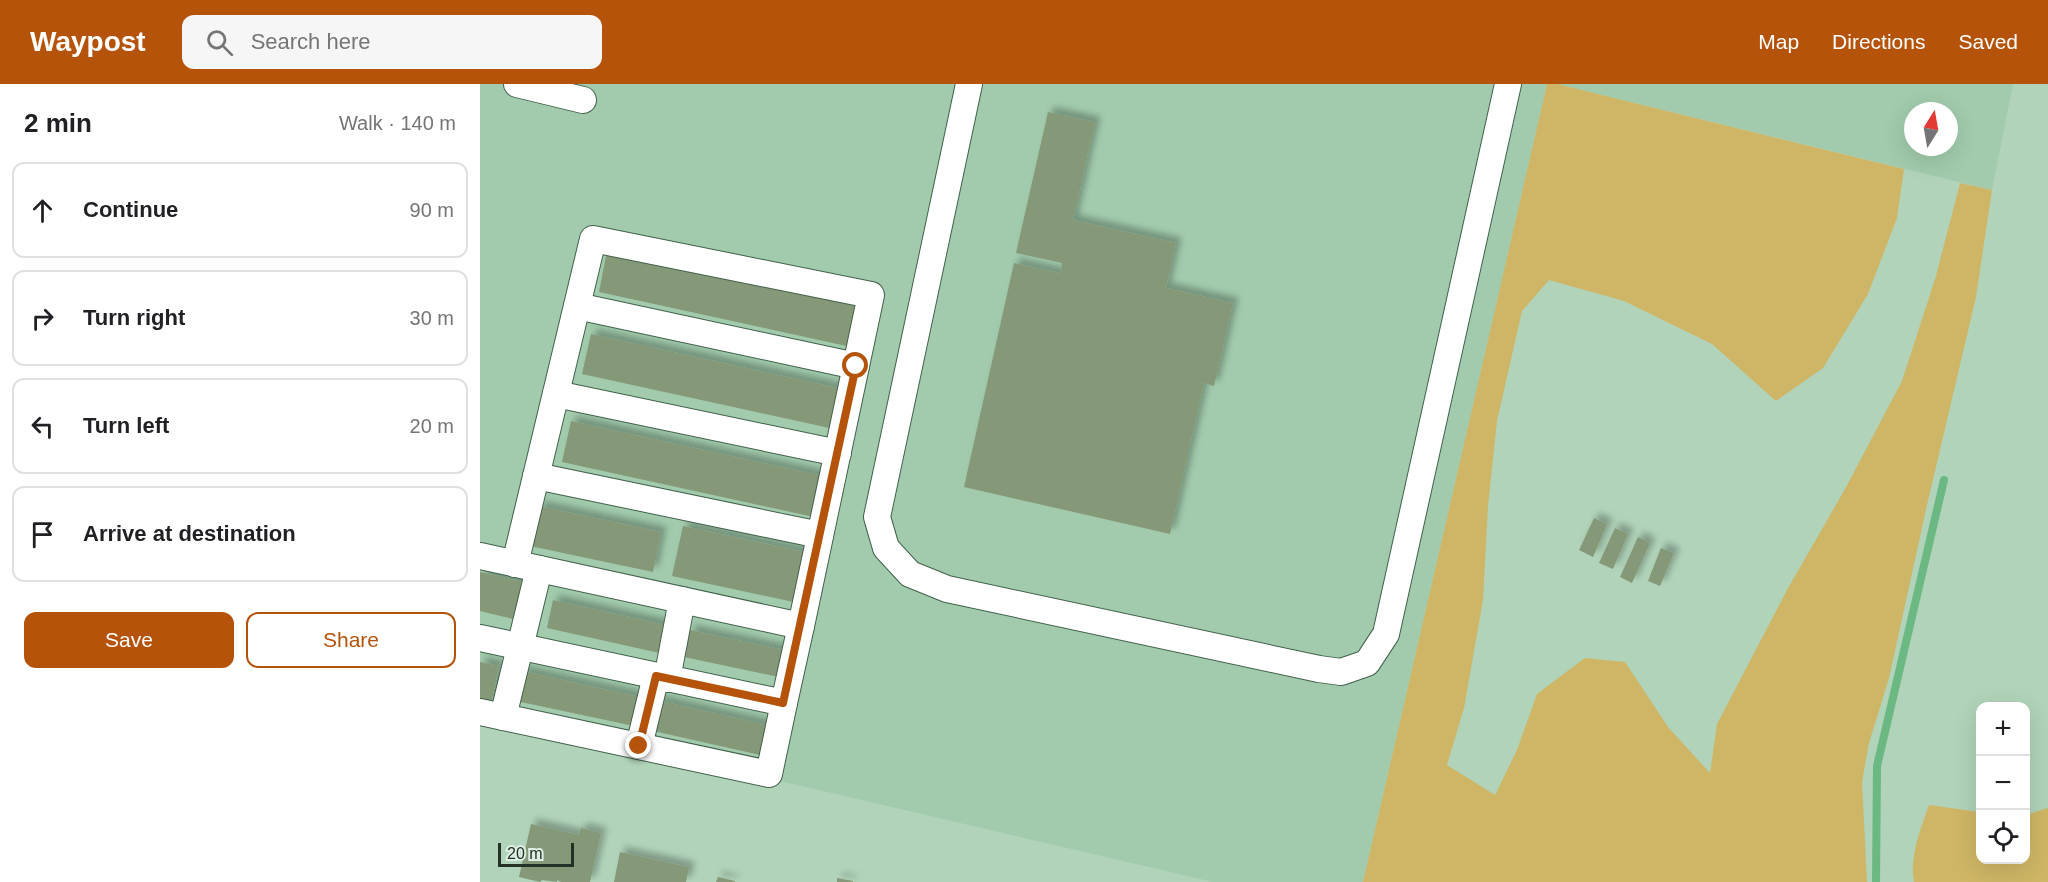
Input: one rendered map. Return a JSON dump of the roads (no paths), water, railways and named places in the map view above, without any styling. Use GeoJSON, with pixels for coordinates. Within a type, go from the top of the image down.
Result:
{"type":"FeatureCollection","features":[{"type":"Feature","properties":{"kind":"lane"},"geometry":{"type":"LineString","coordinates":[[517,84],[583,100]]}},
{"type":"Feature","properties":{"kind":"lane"},"geometry":{"type":"LineString","coordinates":[[969,84],[877,518],[886,548],[910,574],[947,589],[1307,667],[1341,672],[1367,663],[1386,634],[1508,84]]}},
{"type":"Feature","properties":{"kind":"lane"},"geometry":{"type":"LineString","coordinates":[[593,239],[872,295],[769,774],[491,715],[521,647],[536,476],[577,306],[593,239]]}},
{"type":"Feature","properties":{"kind":"lane"},"geometry":{"type":"LineString","coordinates":[[577,306],[856,366]]}},
{"type":"Feature","properties":{"kind":"lane"},"geometry":{"type":"LineString","coordinates":[[556,394],[838,453]]}},
{"type":"Feature","properties":{"kind":"lane"},"geometry":{"type":"LineString","coordinates":[[536,476],[820,535]]}},
{"type":"Feature","properties":{"kind":"lane"},"geometry":{"type":"LineString","coordinates":[[480,556],[801,626]]}},
{"type":"Feature","properties":{"kind":"lane"},"geometry":{"type":"LineString","coordinates":[[639,746],[682,600]]}},
{"type":"Feature","properties":{"kind":"lane"},"geometry":{"type":"LineString","coordinates":[[480,639],[783,703]]}},
{"type":"Feature","properties":{"kind":"waterway"},"geometry":{"type":"LineString","coordinates":[[1876,882],[1877,766],[1944,480]]}}]}
